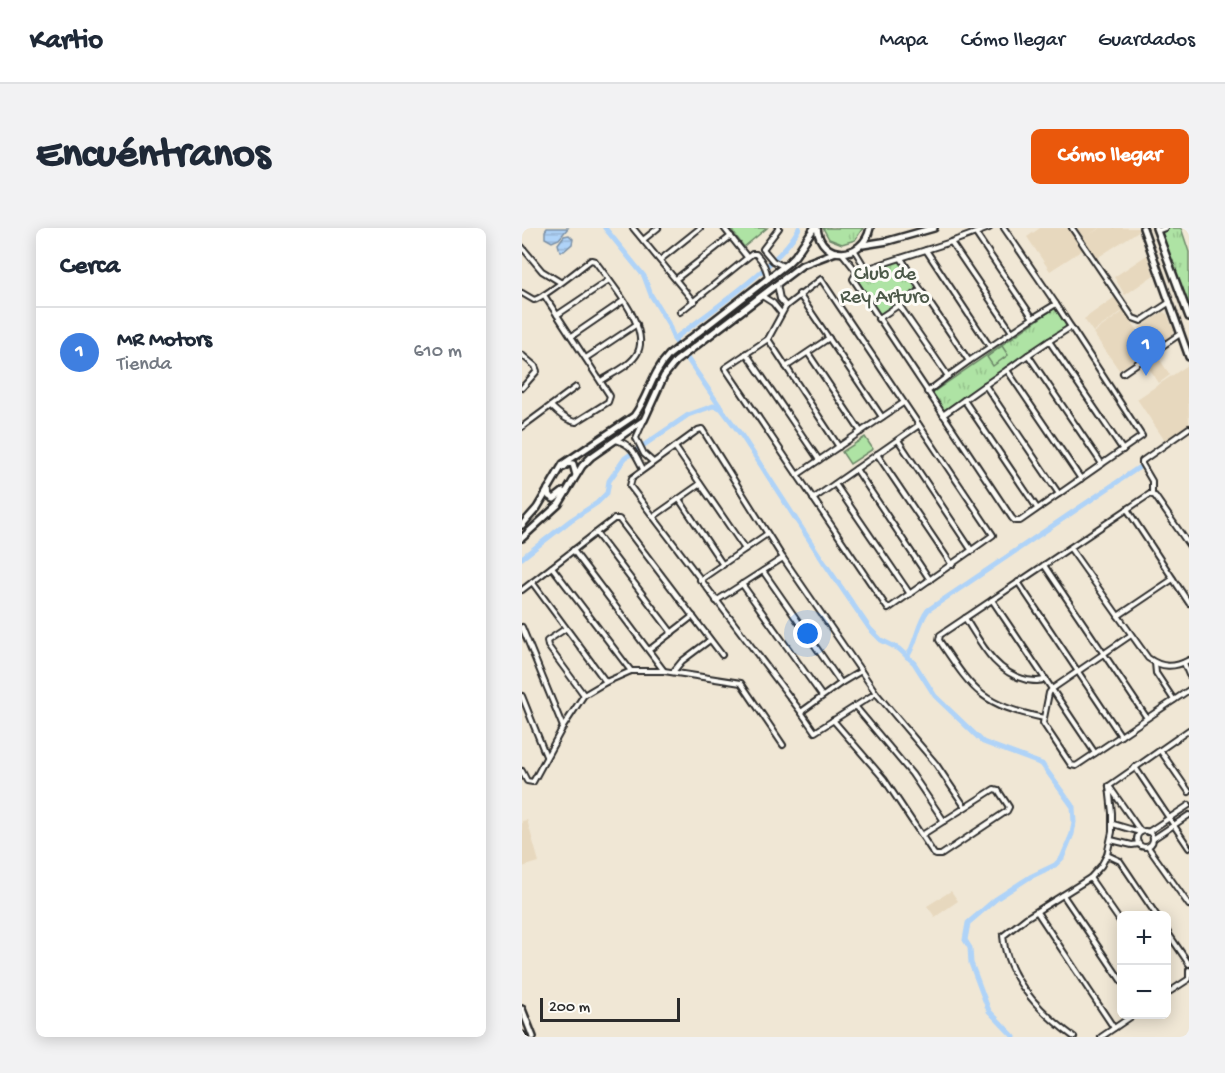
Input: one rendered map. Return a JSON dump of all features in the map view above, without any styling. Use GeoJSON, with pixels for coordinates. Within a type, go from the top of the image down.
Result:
{"type":"FeatureCollection","features":[{"type":"Feature","properties":{"kind":"street"},"geometry":{"type":"LineString","coordinates":[[633,228],[694,302]]}},
{"type":"Feature","properties":{"kind":"street"},"geometry":{"type":"LineString","coordinates":[[643,240],[658,228]]}},
{"type":"Feature","properties":{"kind":"street"},"geometry":{"type":"LineString","coordinates":[[660,260],[700,228]]}},
{"type":"Feature","properties":{"kind":"street"},"geometry":{"type":"LineString","coordinates":[[724,228],[747,257]]}},
{"type":"Feature","properties":{"kind":"street"},"geometry":{"type":"LineString","coordinates":[[779,228],[763,249],[773,261],[784,266]]}},
{"type":"Feature","properties":{"kind":"street"},"geometry":{"type":"LineString","coordinates":[[522,525],[537,508],[555,477],[571,457],[634,416],[655,372],[669,356],[784,266],[795,256],[815,228],[822,242],[839,252],[857,272]]}},
{"type":"Feature","properties":{"kind":"street"},"geometry":{"type":"LineString","coordinates":[[863,245],[870,228]]}},
{"type":"Feature","properties":{"kind":"street"},"geometry":{"type":"LineString","coordinates":[[653,462],[644,454],[636,438],[669,368],[802,265],[818,257],[855,250],[863,245],[888,241],[934,228]]}},
{"type":"Feature","properties":{"kind":"street"},"geometry":{"type":"LineString","coordinates":[[989,228],[857,272],[854,276],[854,284],[1012,518],[1020,521],[1140,439],[1142,433],[1004,228]]}},
{"type":"Feature","properties":{"kind":"street"},"geometry":{"type":"LineString","coordinates":[[1072,228],[1133,318],[1141,321],[1170,302]]}},
{"type":"Feature","properties":{"kind":"street"},"geometry":{"type":"LineString","coordinates":[[1143,228],[1189,357]]}},
{"type":"Feature","properties":{"kind":"street"},"geometry":{"type":"LineString","coordinates":[[1165,228],[1157,229],[1189,317]]}},
{"type":"Feature","properties":{"kind":"street"},"geometry":{"type":"LineString","coordinates":[[976,234],[1033,318]]}},
{"type":"Feature","properties":{"kind":"street"},"geometry":{"type":"LineString","coordinates":[[676,279],[731,236]]}},
{"type":"Feature","properties":{"kind":"street"},"geometry":{"type":"LineString","coordinates":[[951,242],[1012,332]]}},
{"type":"Feature","properties":{"kind":"street"},"geometry":{"type":"LineString","coordinates":[[522,247],[542,271],[560,282]]}},
{"type":"Feature","properties":{"kind":"street"},"geometry":{"type":"LineString","coordinates":[[855,250],[866,269]]}},
{"type":"Feature","properties":{"kind":"street"},"geometry":{"type":"LineString","coordinates":[[926,250],[990,347]]}},
{"type":"Feature","properties":{"kind":"street"},"geometry":{"type":"LineString","coordinates":[[680,312],[747,257],[755,253],[767,270],[768,279]]}},
{"type":"Feature","properties":{"kind":"street"},"geometry":{"type":"LineString","coordinates":[[901,258],[969,361]]}},
{"type":"Feature","properties":{"kind":"street"},"geometry":{"type":"LineString","coordinates":[[522,293],[534,300],[544,296],[560,282],[593,260],[609,280],[637,324],[640,340],[638,352],[631,360],[601,381]]}},
{"type":"Feature","properties":{"kind":"street"},"geometry":{"type":"LineString","coordinates":[[821,279],[993,534],[991,538],[888,609],[725,368],[768,339],[786,306],[821,279]]}},
{"type":"Feature","properties":{"kind":"street"},"geometry":{"type":"LineString","coordinates":[[558,315],[609,280]]}},
{"type":"Feature","properties":{"kind":"street"},"geometry":{"type":"LineString","coordinates":[[777,283],[780,299],[786,306]]}},
{"type":"Feature","properties":{"kind":"street"},"geometry":{"type":"LineString","coordinates":[[878,320],[921,290]]}},
{"type":"Feature","properties":{"kind":"street"},"geometry":{"type":"LineString","coordinates":[[799,294],[882,417]]}},
{"type":"Feature","properties":{"kind":"street"},"geometry":{"type":"LineString","coordinates":[[544,296],[610,394],[609,400],[580,420],[571,421],[551,406]]}},
{"type":"Feature","properties":{"kind":"street"},"geometry":{"type":"LineString","coordinates":[[761,296],[773,303],[781,313]]}},
{"type":"Feature","properties":{"kind":"street"},"geometry":{"type":"LineString","coordinates":[[572,336],[623,301]]}},
{"type":"Feature","properties":{"kind":"street"},"geometry":{"type":"LineString","coordinates":[[927,392],[969,361],[1056,304]]}},
{"type":"Feature","properties":{"kind":"street"},"geometry":{"type":"LineString","coordinates":[[899,305],[948,376]]}},
{"type":"Feature","properties":{"kind":"street"},"geometry":{"type":"LineString","coordinates":[[586,358],[637,324]]}},
{"type":"Feature","properties":{"kind":"street"},"geometry":{"type":"LineString","coordinates":[[943,415],[1071,327]]}},
{"type":"Feature","properties":{"kind":"street"},"geometry":{"type":"LineString","coordinates":[[1123,373],[1181,333]]}},
{"type":"Feature","properties":{"kind":"street"},"geometry":{"type":"LineString","coordinates":[[786,367],[829,338]]}},
{"type":"Feature","properties":{"kind":"street"},"geometry":{"type":"LineString","coordinates":[[768,339],[839,447]]}},
{"type":"Feature","properties":{"kind":"street"},"geometry":{"type":"LineString","coordinates":[[1049,341],[1123,450]]}},
{"type":"Feature","properties":{"kind":"street"},"geometry":{"type":"LineString","coordinates":[[746,353],[819,460]]}},
{"type":"Feature","properties":{"kind":"street"},"geometry":{"type":"LineString","coordinates":[[808,353],[861,432]]}},
{"type":"Feature","properties":{"kind":"street"},"geometry":{"type":"LineString","coordinates":[[522,355],[535,366],[537,371],[522,388]]}},
{"type":"Feature","properties":{"kind":"street"},"geometry":{"type":"LineString","coordinates":[[1028,356],[1102,464]]}},
{"type":"Feature","properties":{"kind":"street"},"geometry":{"type":"LineString","coordinates":[[1007,370],[1081,479]]}},
{"type":"Feature","properties":{"kind":"street"},"geometry":{"type":"LineString","coordinates":[[986,385],[1059,494]]}},
{"type":"Feature","properties":{"kind":"street"},"geometry":{"type":"LineString","coordinates":[[522,427],[576,387]]}},
{"type":"Feature","properties":{"kind":"street"},"geometry":{"type":"LineString","coordinates":[[964,400],[1037,508]]}},
{"type":"Feature","properties":{"kind":"street"},"geometry":{"type":"LineString","coordinates":[[797,475],[903,403]]}},
{"type":"Feature","properties":{"kind":"street"},"geometry":{"type":"LineString","coordinates":[[522,538],[560,504],[576,475],[591,457],[644,420]]}},
{"type":"Feature","properties":{"kind":"street"},"geometry":{"type":"LineString","coordinates":[[813,499],[919,425]]}},
{"type":"Feature","properties":{"kind":"street"},"geometry":{"type":"LineString","coordinates":[[1189,428],[1142,461],[1152,481],[1152,494],[1189,545]]}},
{"type":"Feature","properties":{"kind":"street"},"geometry":{"type":"LineString","coordinates":[[876,693],[815,732],[630,486],[632,478],[698,430],[704,431],[767,534],[861,672],[936,764],[965,807]]}},
{"type":"Feature","properties":{"kind":"street"},"geometry":{"type":"LineString","coordinates":[[615,440],[627,443],[643,469]]}},
{"type":"Feature","properties":{"kind":"street"},"geometry":{"type":"LineString","coordinates":[[898,440],[972,551]]}},
{"type":"Feature","properties":{"kind":"street"},"geometry":{"type":"LineString","coordinates":[[675,447],[745,549]]}},
{"type":"Feature","properties":{"kind":"street"},"geometry":{"type":"LineString","coordinates":[[877,454],[951,565]]}},
{"type":"Feature","properties":{"kind":"street"},"geometry":{"type":"LineString","coordinates":[[555,477],[570,463],[574,466],[576,475]]}},
{"type":"Feature","properties":{"kind":"street"},"geometry":{"type":"LineString","coordinates":[[856,469],[930,580]]}},
{"type":"Feature","properties":{"kind":"street"},"geometry":{"type":"LineString","coordinates":[[548,489],[551,499],[556,499],[572,483]]}},
{"type":"Feature","properties":{"kind":"street"},"geometry":{"type":"LineString","coordinates":[[653,517],[700,484]]}},
{"type":"Feature","properties":{"kind":"street"},"geometry":{"type":"LineString","coordinates":[[835,484],[910,594]]}},
{"type":"Feature","properties":{"kind":"street"},"geometry":{"type":"LineString","coordinates":[[1044,718],[995,703],[977,691],[963,676],[939,637],[1152,494]]}},
{"type":"Feature","properties":{"kind":"street"},"geometry":{"type":"LineString","coordinates":[[679,499],[723,565]]}},
{"type":"Feature","properties":{"kind":"street"},"geometry":{"type":"LineString","coordinates":[[1127,509],[1189,603]]}},
{"type":"Feature","properties":{"kind":"street"},"geometry":{"type":"LineString","coordinates":[[523,588],[614,519],[621,520],[722,656]]}},
{"type":"Feature","properties":{"kind":"street"},"geometry":{"type":"LineString","coordinates":[[596,533],[672,633]]}},
{"type":"Feature","properties":{"kind":"street"},"geometry":{"type":"LineString","coordinates":[[700,580],[767,534]]}},
{"type":"Feature","properties":{"kind":"street"},"geometry":{"type":"LineString","coordinates":[[1070,548],[1145,655],[1155,663],[1167,666],[1189,660]]}},
{"type":"Feature","properties":{"kind":"street"},"geometry":{"type":"LineString","coordinates":[[573,550],[664,671]]}},
{"type":"Feature","properties":{"kind":"street"},"geometry":{"type":"LineString","coordinates":[[716,601],[783,558]]}},
{"type":"Feature","properties":{"kind":"street"},"geometry":{"type":"LineString","coordinates":[[1044,565],[1147,718]]}},
{"type":"Feature","properties":{"kind":"street"},"geometry":{"type":"LineString","coordinates":[[552,567],[632,671]]}},
{"type":"Feature","properties":{"kind":"street"},"geometry":{"type":"LineString","coordinates":[[763,571],[841,683]]}},
{"type":"Feature","properties":{"kind":"street"},"geometry":{"type":"LineString","coordinates":[[1118,616],[1173,579]]}},
{"type":"Feature","properties":{"kind":"street"},"geometry":{"type":"LineString","coordinates":[[532,582],[606,682]]}},
{"type":"Feature","properties":{"kind":"street"},"geometry":{"type":"LineString","coordinates":[[1018,582],[1121,736]]}},
{"type":"Feature","properties":{"kind":"street"},"geometry":{"type":"LineString","coordinates":[[742,584],[822,696]]}},
{"type":"Feature","properties":{"kind":"street"},"geometry":{"type":"LineString","coordinates":[[992,600],[1095,753]]}},
{"type":"Feature","properties":{"kind":"street"},"geometry":{"type":"LineString","coordinates":[[649,650],[693,616]]}},
{"type":"Feature","properties":{"kind":"street"},"geometry":{"type":"LineString","coordinates":[[965,618],[1001,668],[1021,678],[1039,682],[1046,679]]}},
{"type":"Feature","properties":{"kind":"street"},"geometry":{"type":"LineString","coordinates":[[522,627],[563,728]]}},
{"type":"Feature","properties":{"kind":"street"},"geometry":{"type":"LineString","coordinates":[[565,629],[550,637],[547,641],[548,646],[584,695]]}},
{"type":"Feature","properties":{"kind":"street"},"geometry":{"type":"LineString","coordinates":[[1131,635],[1049,693],[1044,726],[1071,765],[1076,766],[1189,690]]}},
{"type":"Feature","properties":{"kind":"street"},"geometry":{"type":"LineString","coordinates":[[673,672],[682,661],[710,640]]}},
{"type":"Feature","properties":{"kind":"street"},"geometry":{"type":"LineString","coordinates":[[1155,663],[1156,673],[1174,700]]}},
{"type":"Feature","properties":{"kind":"street"},"geometry":{"type":"LineString","coordinates":[[1184,663],[1189,675]]}},
{"type":"Feature","properties":{"kind":"street"},"geometry":{"type":"LineString","coordinates":[[522,771],[527,781],[533,782],[584,695],[632,671],[664,671],[741,683],[783,745]]}},
{"type":"Feature","properties":{"kind":"street"},"geometry":{"type":"LineString","coordinates":[[801,712],[841,683],[861,672]]}},
{"type":"Feature","properties":{"kind":"street"},"geometry":{"type":"LineString","coordinates":[[522,696],[546,757]]}},
{"type":"Feature","properties":{"kind":"street"},"geometry":{"type":"LineString","coordinates":[[855,706],[912,774],[944,821]]}},
{"type":"Feature","properties":{"kind":"street"},"geometry":{"type":"LineString","coordinates":[[833,720],[884,779],[934,854],[939,856],[1009,809],[995,788],[922,835]]}},
{"type":"Feature","properties":{"kind":"street"},"geometry":{"type":"LineString","coordinates":[[1109,786],[1189,730]]}},
{"type":"Feature","properties":{"kind":"street"},"geometry":{"type":"LineString","coordinates":[[1160,750],[1189,792]]}},
{"type":"Feature","properties":{"kind":"street"},"geometry":{"type":"LineString","coordinates":[[1135,768],[1189,848]]}},
{"type":"Feature","properties":{"kind":"street"},"geometry":{"type":"LineString","coordinates":[[1074,1037],[1030,997],[1015,974],[1003,938],[1005,933],[1090,878],[1098,870],[1107,855],[1111,840],[1113,824],[1109,786]]}},
{"type":"Feature","properties":{"kind":"street"},"geometry":{"type":"LineString","coordinates":[[1109,786],[1141,832]]}},
{"type":"Feature","properties":{"kind":"street"},"geometry":{"type":"LineString","coordinates":[[1113,824],[1149,832],[1189,805]]}},
{"type":"Feature","properties":{"kind":"street"},"geometry":{"type":"LineString","coordinates":[[1149,846],[1153,839],[1189,815]]}},
{"type":"Feature","properties":{"kind":"street"},"geometry":{"type":"LineString","coordinates":[[1139,844],[1137,839],[1141,832]]}},
{"type":"Feature","properties":{"kind":"street"},"geometry":{"type":"LineString","coordinates":[[1149,832],[1153,839]]}},
{"type":"Feature","properties":{"kind":"street"},"geometry":{"type":"LineString","coordinates":[[1111,840],[1132,845],[1139,844],[1143,847],[1149,846]]}},
{"type":"Feature","properties":{"kind":"street"},"geometry":{"type":"LineString","coordinates":[[1149,846],[1189,905]]}},
{"type":"Feature","properties":{"kind":"street"},"geometry":{"type":"LineString","coordinates":[[1107,855],[1120,861],[1153,911]]}},
{"type":"Feature","properties":{"kind":"street"},"geometry":{"type":"LineString","coordinates":[[1090,878],[1117,917]]}},
{"type":"Feature","properties":{"kind":"street"},"geometry":{"type":"LineString","coordinates":[[1063,895],[1117,975]]}},
{"type":"Feature","properties":{"kind":"street"},"geometry":{"type":"LineString","coordinates":[[1036,912],[1114,1028]]}},
{"type":"Feature","properties":{"kind":"street"},"geometry":{"type":"LineString","coordinates":[[1171,936],[1189,964]]}},
{"type":"Feature","properties":{"kind":"street"},"geometry":{"type":"LineString","coordinates":[[1171,990],[1189,979],[1189,970]]}},
{"type":"Feature","properties":{"kind":"street"},"geometry":{"type":"LineString","coordinates":[[522,1009],[533,1037]]}},
{"type":"Feature","properties":{"kind":"street"},"geometry":{"type":"LineString","coordinates":[[1101,1037],[1128,1019]]}},
{"type":"Feature","properties":{"kind":"shaded area"},"geometry":{"type":"Polygon","coordinates":[[[1040,228],[1070,228],[1084,249],[1050,271],[1027,237],[1040,228]]]}},
{"type":"Feature","properties":{"kind":"shaded area"},"geometry":{"type":"Polygon","coordinates":[[[1077,228],[1099,228],[1089,235],[1100,228],[1139,228],[1140,230],[1097,258],[1077,228]]]}},
{"type":"Feature","properties":{"kind":"shaded area"},"geometry":{"type":"Polygon","coordinates":[[[1147,255],[1154,275],[1125,295],[1114,277],[1147,255]]]}},
{"type":"Feature","properties":{"kind":"shaded area"},"geometry":{"type":"Polygon","coordinates":[[[1115,297],[1124,310],[1093,332],[1084,319],[1115,297]]]}},
{"type":"Feature","properties":{"kind":"shaded area"},"geometry":{"type":"Polygon","coordinates":[[[1124,311],[1151,349],[1119,370],[1093,333],[1124,311]]]}},
{"type":"Feature","properties":{"kind":"shaded area"},"geometry":{"type":"Polygon","coordinates":[[[1163,312],[1167,314],[1174,330],[1173,334],[1153,348],[1139,328],[1163,312]]]}},
{"type":"Feature","properties":{"kind":"shaded area"},"geometry":{"type":"Polygon","coordinates":[[[1156,354],[1170,375],[1159,383],[1145,362],[1156,354]]]}},
{"type":"Feature","properties":{"kind":"shaded area"},"geometry":{"type":"Polygon","coordinates":[[[1188,365],[1189,426],[1165,441],[1137,399],[1188,365]]]}},
{"type":"Feature","properties":{"kind":"shaded area"},"geometry":{"type":"Polygon","coordinates":[[[527,820],[539,862],[522,867],[522,821],[527,820]]]}},
{"type":"Feature","properties":{"kind":"shaded area"},"geometry":{"type":"Polygon","coordinates":[[[951,891],[958,901],[935,917],[927,906],[951,891]]]}},
{"type":"Feature","properties":{"kind":"green space"},"geometry":{"type":"Polygon","coordinates":[[[730,228],[767,228],[744,247],[730,228]]]}},
{"type":"Feature","properties":{"kind":"green space"},"geometry":{"type":"Polygon","coordinates":[[[823,228],[863,228],[855,240],[842,244],[829,239],[823,228]]]}},
{"type":"Feature","properties":{"kind":"green space"},"geometry":{"type":"Polygon","coordinates":[[[1158,228],[1181,228],[1189,252],[1189,318],[1158,228]]]}},
{"type":"Feature","properties":{"kind":"green space","name":"Club de Rey Arturo"},"geometry":{"type":"Polygon","coordinates":[[[901,258],[921,290],[878,319],[854,284],[854,276],[857,272],[901,258]]]}},
{"type":"Feature","properties":{"kind":"green space"},"geometry":{"type":"Polygon","coordinates":[[[1055,308],[1067,326],[944,410],[932,393],[1055,308]]]}},
{"type":"Feature","properties":{"kind":"green space"},"geometry":{"type":"Polygon","coordinates":[[[1002,346],[1008,355],[993,366],[987,357],[1002,346]]]}},
{"type":"Feature","properties":{"kind":"green space"},"geometry":{"type":"Polygon","coordinates":[[[865,437],[873,449],[850,464],[842,452],[865,437]]]}},
{"type":"Feature","properties":{"kind":"water"},"geometry":{"type":"Polygon","coordinates":[[[547,228],[568,228],[559,239],[552,242],[545,238],[547,228]]]}},
{"type":"Feature","properties":{"kind":"water"},"geometry":{"type":"Polygon","coordinates":[[[569,235],[573,239],[572,244],[564,251],[560,251],[558,244],[564,236],[569,235]]]}},
{"type":"Feature","properties":{"kind":"waterway"},"geometry":{"type":"LineString","coordinates":[[605,228],[644,276],[651,295],[668,323],[674,339],[721,408]]}},
{"type":"Feature","properties":{"kind":"waterway"},"geometry":{"type":"LineString","coordinates":[[674,339],[761,272],[790,242],[799,228]]}},
{"type":"Feature","properties":{"kind":"waterway"},"geometry":{"type":"LineString","coordinates":[[522,558],[597,503],[607,493],[609,481],[625,458],[688,415],[713,406],[721,408],[870,629],[881,640],[899,649],[914,663],[935,696],[983,742],[1042,764],[1073,807],[1072,834],[1062,858],[1055,865],[1030,877],[996,899],[968,923],[965,940],[970,948],[971,963],[989,1011],[1014,1037]]}},
{"type":"Feature","properties":{"kind":"waterway"},"geometry":{"type":"LineString","coordinates":[[907,657],[921,621],[928,610],[1138,468]]}},
{"type":"Feature","properties":{"kind":"place","name":"MR Motors"},"geometry":{"type":"Point","coordinates":[1146,376]}}]}
